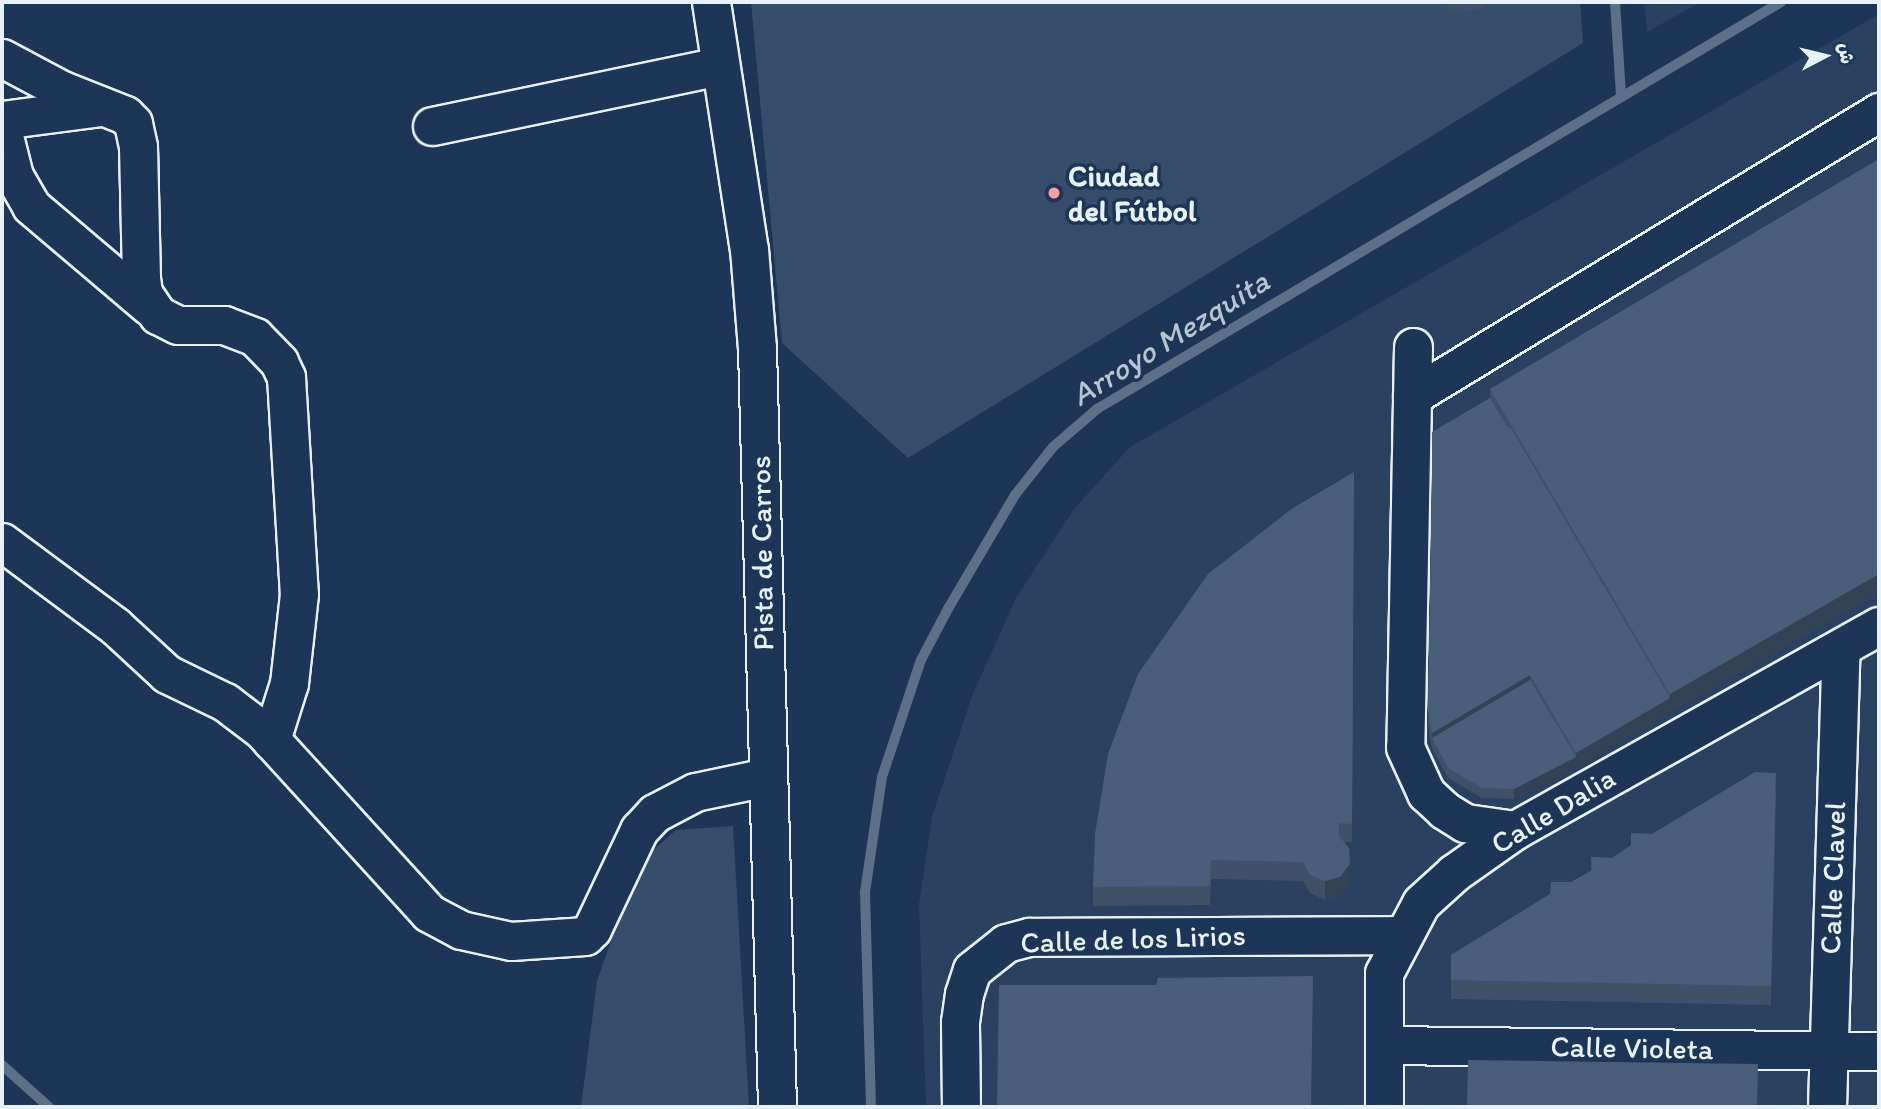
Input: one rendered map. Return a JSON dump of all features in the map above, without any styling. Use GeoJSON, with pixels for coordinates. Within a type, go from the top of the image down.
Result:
{"type":"FeatureCollection","features":[{"type":"Feature","properties":{"kind":"street","name":"Pista de Carros"},"geometry":{"type":"LineString","coordinates":[[710,2],[749,249],[754,313],[777,1107]]}},
{"type":"Feature","properties":{"kind":"street"},"geometry":{"type":"LineString","coordinates":[[2,58],[125,115],[137,135],[141,278],[149,306]]}},
{"type":"Feature","properties":{"kind":"street"},"geometry":{"type":"LineString","coordinates":[[432,125],[719,66]]}},
{"type":"Feature","properties":{"kind":"street"},"geometry":{"type":"LineString","coordinates":[[2,120],[105,107]]}},
{"type":"Feature","properties":{"kind":"street"},"geometry":{"type":"LineString","coordinates":[[1412,396],[1879,111]]}},
{"type":"Feature","properties":{"kind":"street"},"geometry":{"type":"LineString","coordinates":[[2,128],[14,176],[31,206],[168,323],[224,325],[255,337],[279,362],[286,377],[299,594],[289,683],[271,740]]}},
{"type":"Feature","properties":{"kind":"street"},"geometry":{"type":"LineString","coordinates":[[1413,347],[1405,747],[1426,793],[1444,810],[1465,823],[1515,830]]}},
{"type":"Feature","properties":{"kind":"street"},"geometry":{"type":"LineString","coordinates":[[2,542],[115,626],[167,674],[225,702],[271,740],[429,913],[460,930],[511,941],[585,936],[593,929],[639,830],[655,813],[695,792],[767,777]]}},
{"type":"Feature","properties":{"kind":"street","name":"Calle Dalia"},"geometry":{"type":"LineString","coordinates":[[1384,1107],[1384,973],[1401,935],[1421,903],[1454,873],[1515,830],[1879,626]]}},
{"type":"Feature","properties":{"kind":"street","name":"Calle Clavel"},"geometry":{"type":"LineString","coordinates":[[1827,1107],[1841,648]]}},
{"type":"Feature","properties":{"kind":"street","name":"Calle de los Lirios"},"geometry":{"type":"LineString","coordinates":[[961,1107],[960,1022],[964,994],[972,970],[1006,943],[1028,937],[1401,935]]}},
{"type":"Feature","properties":{"kind":"street","name":"Calle Violeta"},"geometry":{"type":"LineString","coordinates":[[1385,1045],[1879,1051]]}},
{"type":"Feature","properties":{"kind":"shaded area","name":"Ciudad del Fútbol"},"geometry":{"type":"Polygon","coordinates":[[[751,2],[1580,2],[1583,43],[908,458],[782,343],[751,2]]]}},
{"type":"Feature","properties":{"kind":"shaded area"},"geometry":{"type":"Polygon","coordinates":[[[1644,2],[1701,2],[1647,32],[1644,2]]]}},
{"type":"Feature","properties":{"kind":"shaded area"},"geometry":{"type":"Polygon","coordinates":[[[1879,14],[1879,1107],[926,1107],[919,904],[932,817],[972,696],[1016,598],[1074,509],[1130,447],[1879,14]]]}},
{"type":"Feature","properties":{"kind":"shaded area"},"geometry":{"type":"Polygon","coordinates":[[[733,826],[749,1107],[581,1107],[597,981],[638,864],[676,830],[733,826]]]}},
{"type":"Feature","properties":{"kind":"building"},"geometry":{"type":"Polygon","coordinates":[[[1879,159],[1879,574],[1670,694],[1490,389],[1879,159]]]}},
{"type":"Feature","properties":{"kind":"building"},"geometry":{"type":"Polygon","coordinates":[[[1490,398],[1508,428],[1432,474],[1432,432],[1490,398]]]}},
{"type":"Feature","properties":{"kind":"building"},"geometry":{"type":"Polygon","coordinates":[[[1510,427],[1670,698],[1576,753],[1530,675],[1432,733],[1428,710],[1432,474],[1510,427]]]}},
{"type":"Feature","properties":{"kind":"building"},"geometry":{"type":"Polygon","coordinates":[[[1354,472],[1352,824],[1339,823],[1339,836],[1349,848],[1350,864],[1340,877],[1325,881],[1310,875],[1303,862],[1211,860],[1210,886],[1093,887],[1095,834],[1108,754],[1138,674],[1208,574],[1293,508],[1354,472]]]}},
{"type":"Feature","properties":{"kind":"building"},"geometry":{"type":"Polygon","coordinates":[[[1530,680],[1576,757],[1514,789],[1482,788],[1448,768],[1432,738],[1530,680]]]}},
{"type":"Feature","properties":{"kind":"building"},"geometry":{"type":"Polygon","coordinates":[[[1755,772],[1776,773],[1771,986],[1451,980],[1451,955],[1550,894],[1551,882],[1571,882],[1592,870],[1591,857],[1612,858],[1631,845],[1631,833],[1652,834],[1755,772]]]}},
{"type":"Feature","properties":{"kind":"building"},"geometry":{"type":"Polygon","coordinates":[[[1313,976],[1311,1107],[997,1107],[999,985],[1156,985],[1158,978],[1313,976]]]}},
{"type":"Feature","properties":{"kind":"building"},"geometry":{"type":"Polygon","coordinates":[[[1468,1060],[1758,1064],[1757,1107],[1467,1107],[1468,1060]]]}},
{"type":"Feature","properties":{"kind":"waterway"},"geometry":{"type":"LineString","coordinates":[[1615,2],[1621,96]]}},
{"type":"Feature","properties":{"kind":"waterway","name":"Arroyo Mezquita"},"geometry":{"type":"LineString","coordinates":[[871,1107],[865,892],[882,777],[921,660],[1015,495],[1053,447],[1097,409],[1781,2]]}},
{"type":"Feature","properties":{"kind":"waterway"},"geometry":{"type":"LineString","coordinates":[[2,1065],[49,1107]]}},
{"type":"Feature","properties":{"kind":"place","name":"Ciudad del Fútbol"},"geometry":{"type":"Point","coordinates":[1054,193]}}]}
